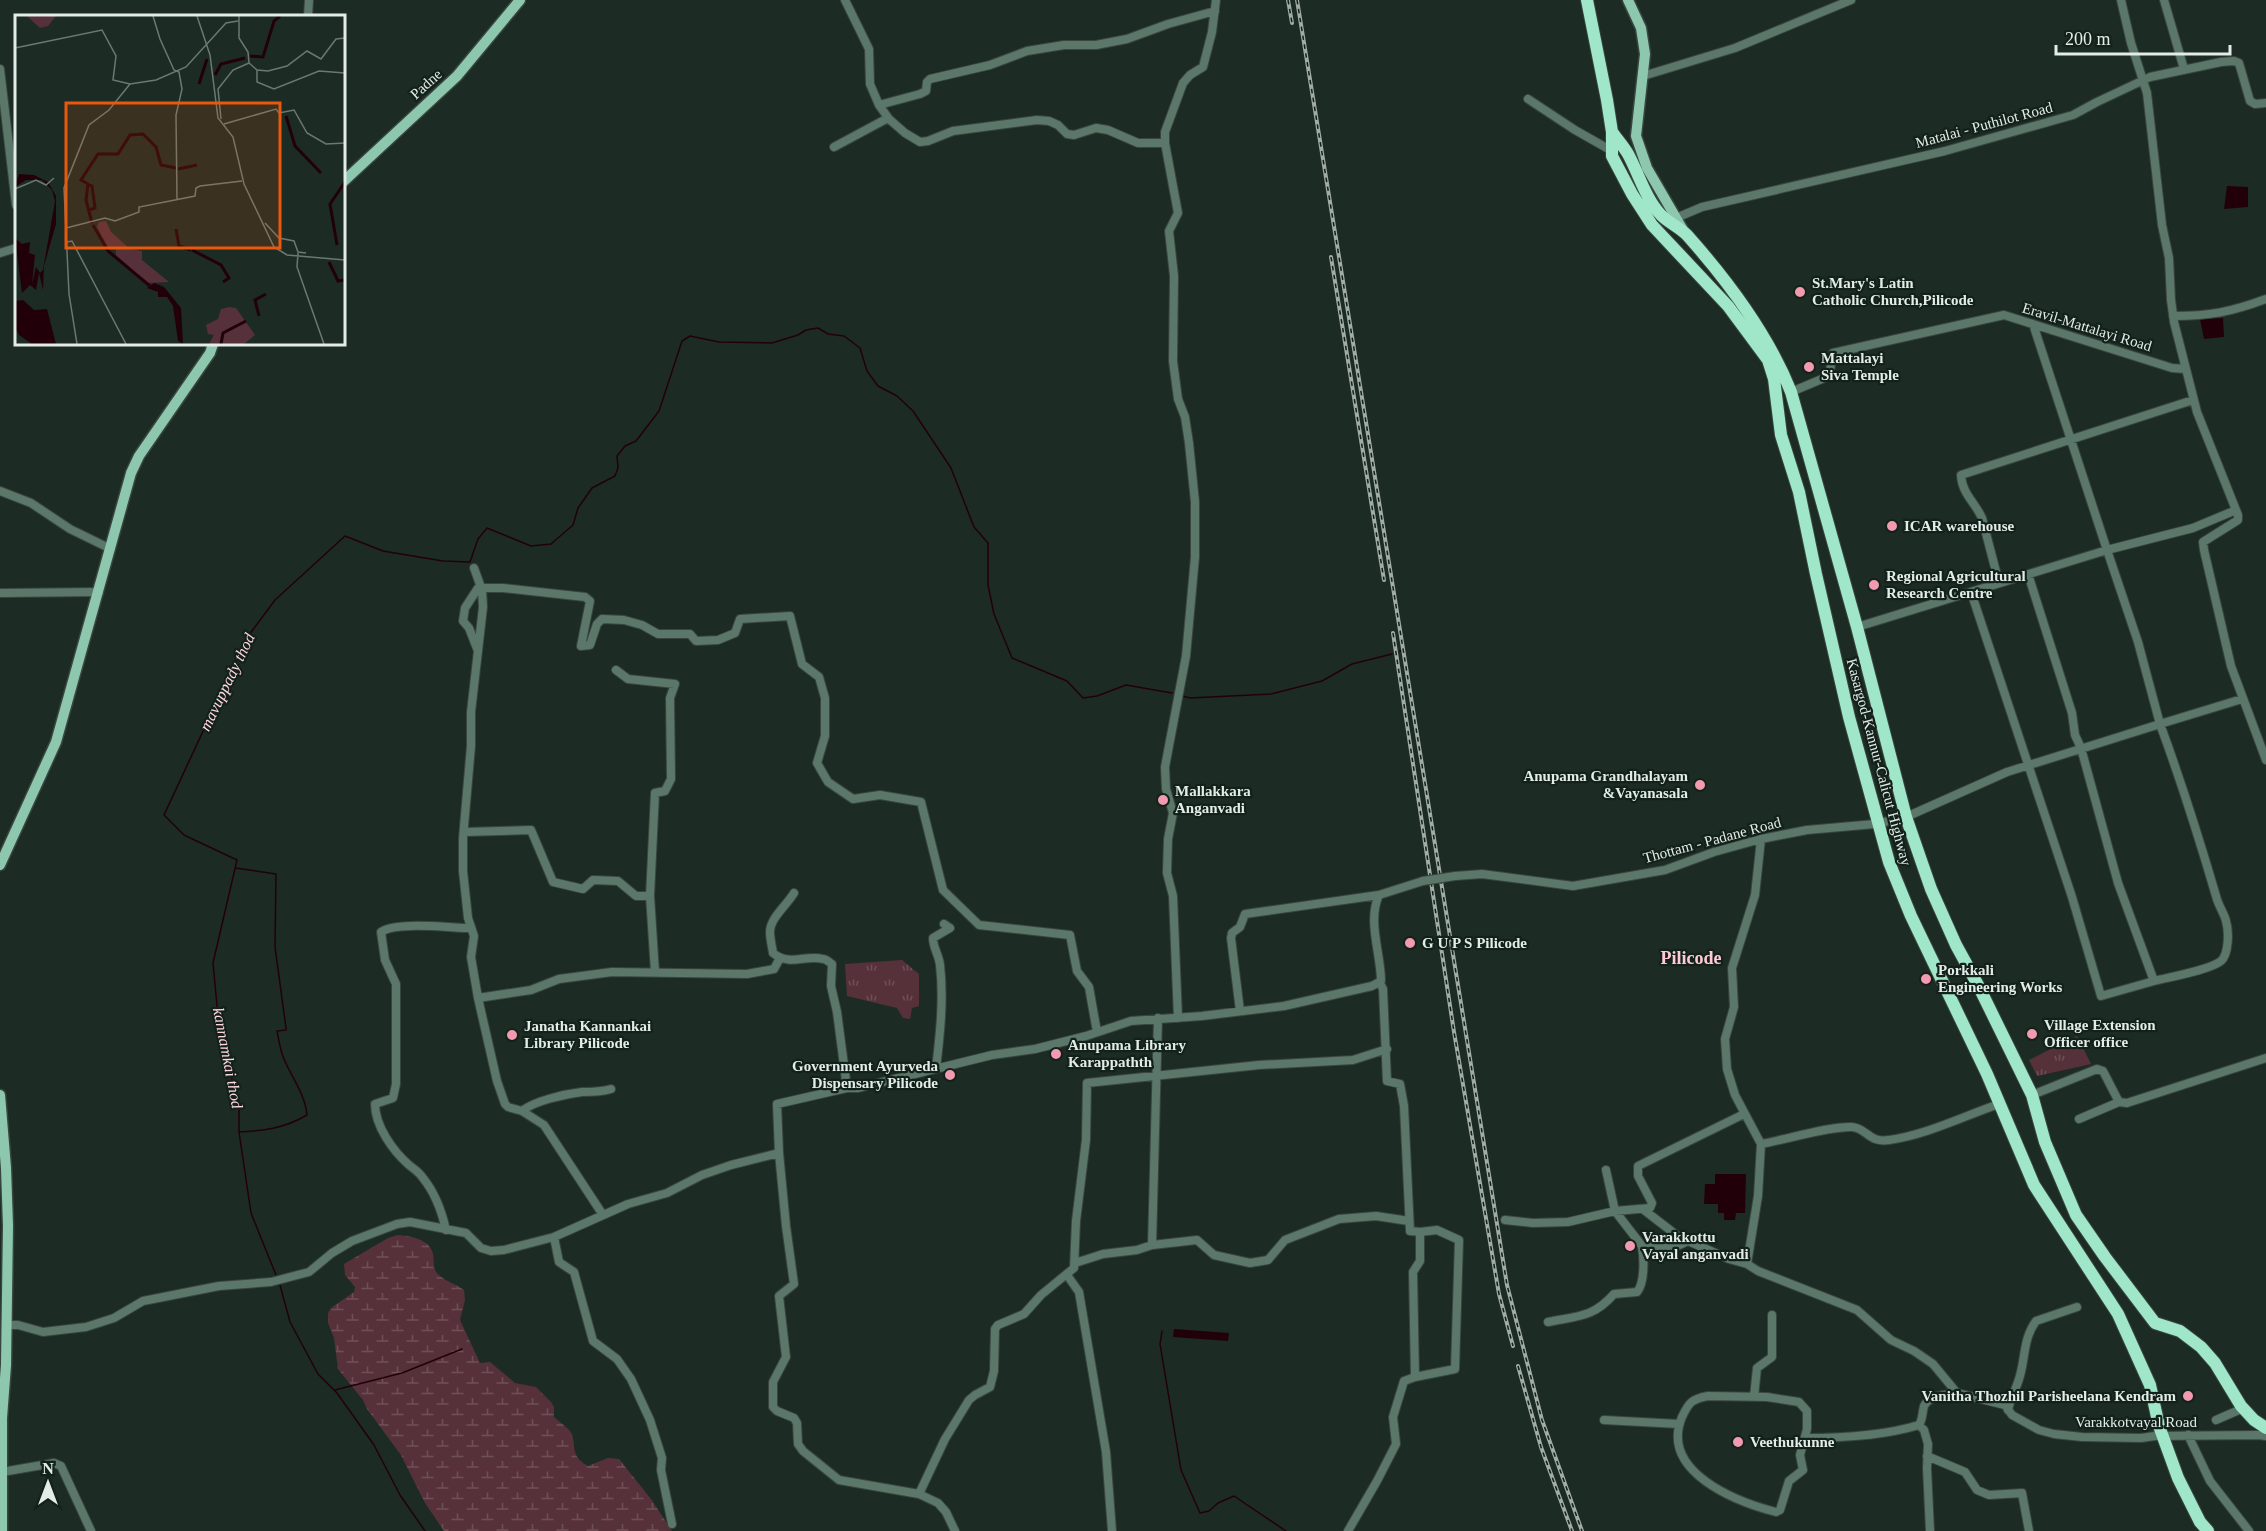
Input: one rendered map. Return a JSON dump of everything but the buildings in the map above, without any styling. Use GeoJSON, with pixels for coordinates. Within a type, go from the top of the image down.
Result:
{"type":"FeatureCollection","features":[{"type":"Feature","properties":{"kind":"highway","name":"Kasargod-Kannur-Calicut Highway"},"geometry":{"type":"LineString","coordinates":[[1587,0],[1612,132],[1612,156],[1652,225],[1728,306],[1768,360],[1774,379],[1781,435],[1799,492],[1849,717],[1889,862],[1911,916],[1966,1029],[2034,1185],[2118,1314],[2150,1385],[2163,1436],[2178,1478],[2200,1522],[2208,1531]]}},
{"type":"Feature","properties":{"kind":"highway","name":"Kasargod-Kannur-Calicut Highway"},"geometry":{"type":"LineString","coordinates":[[1612,132],[1628,153],[1644,189],[1661,215],[1685,233],[1749,315],[1779,364],[1791,392],[1857,627],[1906,817],[1931,889],[1952,936],[2032,1095],[2045,1142],[2076,1215],[2155,1323],[2180,1331],[2201,1347],[2215,1363],[2241,1406],[2254,1420],[2266,1428]]}},
{"type":"Feature","properties":{"kind":"main road","name":"Padne"},"geometry":{"type":"LineString","coordinates":[[345,180],[457,76],[520,0]]}},
{"type":"Feature","properties":{"kind":"main road","name":"Kasargod-Kannur-Calicut Highway"},"geometry":{"type":"LineString","coordinates":[[1628,0],[1641,28],[1645,54],[1636,136],[1647,168],[1685,233]]}},
{"type":"Feature","properties":{"kind":"main road"},"geometry":{"type":"LineString","coordinates":[[0,865],[56,742],[111,549],[127,484],[139,456],[210,353],[213,345]]}},
{"type":"Feature","properties":{"kind":"main road"},"geometry":{"type":"LineString","coordinates":[[0,1095],[7,1191],[7,1325],[2,1531]]}},
{"type":"Feature","properties":{"kind":"street"},"geometry":{"type":"LineString","coordinates":[[308,15],[309,0]]}},
{"type":"Feature","properties":{"kind":"street"},"geometry":{"type":"LineString","coordinates":[[845,0],[869,49],[870,84],[879,105],[888,118],[920,142],[953,131],[1037,120],[1049,121],[1058,125],[1067,134],[1074,135],[1096,128],[1108,130],[1138,143],[1165,143]]}},
{"type":"Feature","properties":{"kind":"street"},"geometry":{"type":"LineString","coordinates":[[1178,1018],[1173,896],[1167,873],[1168,839],[1173,813],[1166,789],[1165,767],[1186,656],[1195,557],[1195,502],[1185,417],[1178,399],[1173,361],[1174,276],[1169,231],[1178,213],[1165,132],[1183,83],[1190,75],[1203,67],[1216,0]]}},
{"type":"Feature","properties":{"kind":"street"},"geometry":{"type":"LineString","coordinates":[[1643,76],[1735,48],[1851,0]]}},
{"type":"Feature","properties":{"kind":"street"},"geometry":{"type":"LineString","coordinates":[[2121,0],[2131,43],[2147,93],[2169,258],[2173,315],[2185,369],[2193,400],[2238,520],[2228,528],[2212,534],[2203,542],[2230,666],[2265,755]]}},
{"type":"Feature","properties":{"kind":"street"},"geometry":{"type":"LineString","coordinates":[[2164,0],[2184,69]]}},
{"type":"Feature","properties":{"kind":"street"},"geometry":{"type":"LineString","coordinates":[[879,105],[926,91],[927,81],[930,79],[990,65],[1020,53],[1064,45],[1096,45],[1127,39],[1168,24],[1215,11]]}},
{"type":"Feature","properties":{"kind":"street","name":"Matalai - Puthilot Road"},"geometry":{"type":"LineString","coordinates":[[1676,218],[1702,207],[1945,151],[2073,115],[2143,79],[2184,69],[2234,61],[2240,63],[2250,101],[2255,104],[2266,104]]}},
{"type":"Feature","properties":{"kind":"street"},"geometry":{"type":"LineString","coordinates":[[0,69],[15,196]]}},
{"type":"Feature","properties":{"kind":"street"},"geometry":{"type":"LineString","coordinates":[[1528,99],[1612,151]]}},
{"type":"Feature","properties":{"kind":"street"},"geometry":{"type":"LineString","coordinates":[[834,147],[888,118]]}},
{"type":"Feature","properties":{"kind":"street"},"geometry":{"type":"LineString","coordinates":[[0,253],[15,248]]}},
{"type":"Feature","properties":{"kind":"street"},"geometry":{"type":"LineString","coordinates":[[2173,315],[2221,314],[2266,299]]}},
{"type":"Feature","properties":{"kind":"street","name":"Eravil-Mattalayi Road"},"geometry":{"type":"LineString","coordinates":[[1791,392],[1829,376],[1833,353],[2004,315],[2172,368],[2185,369]]}},
{"type":"Feature","properties":{"kind":"street"},"geometry":{"type":"LineString","coordinates":[[1971,592],[2072,897],[2101,996],[2205,968],[2221,961],[2225,954],[2228,935],[2226,921],[2217,902],[2201,846],[2160,724],[2138,642],[2033,324]]}},
{"type":"Feature","properties":{"kind":"street"},"geometry":{"type":"LineString","coordinates":[[1999,584],[1982,518],[1966,496],[1961,475],[2193,400]]}},
{"type":"Feature","properties":{"kind":"street"},"geometry":{"type":"LineString","coordinates":[[0,491],[31,502],[70,529],[111,549]]}},
{"type":"Feature","properties":{"kind":"street"},"geometry":{"type":"LineString","coordinates":[[1857,627],[2108,550],[2193,528],[2236,510]]}},
{"type":"Feature","properties":{"kind":"street"},"geometry":{"type":"LineString","coordinates":[[474,568],[482,589],[483,608],[471,712],[463,871],[465,901],[474,936],[471,957],[478,998],[497,1081],[505,1104],[522,1111],[544,1125],[603,1215]]}},
{"type":"Feature","properties":{"kind":"street"},"geometry":{"type":"LineString","coordinates":[[2028,574],[2070,704],[2075,735],[2081,748],[2118,883],[2154,981]]}},
{"type":"Feature","properties":{"kind":"street"},"geometry":{"type":"LineString","coordinates":[[478,651],[469,628],[463,621],[465,608],[478,588],[503,588],[585,597],[590,601],[581,646],[591,645],[597,624],[602,619],[624,620],[642,625],[658,634],[690,634],[696,641],[718,640],[735,633],[740,619],[790,616],[802,664],[819,676],[825,698],[825,736],[817,763],[828,782],[853,800],[880,795],[921,801],[943,890],[979,925],[1070,935],[1077,971],[1089,987],[1097,1032]]}},
{"type":"Feature","properties":{"kind":"street"},"geometry":{"type":"LineString","coordinates":[[0,593],[99,592]]}},
{"type":"Feature","properties":{"kind":"street"},"geometry":{"type":"LineString","coordinates":[[616,670],[628,679],[675,684],[670,698],[671,779],[665,791],[655,793],[650,896],[655,972]]}},
{"type":"Feature","properties":{"kind":"street","name":"Thottam - Padane Road"},"geometry":{"type":"LineString","coordinates":[[1240,1011],[1231,938],[1232,933],[1240,927],[1245,914],[1379,895],[1423,881],[1455,876],[1482,874],[1573,886],[1665,870],[1714,852],[1761,839],[1807,830],[1877,823],[1906,817],[2028,764],[2242,699]]}},
{"type":"Feature","properties":{"kind":"street"},"geometry":{"type":"LineString","coordinates":[[464,832],[531,830],[553,882],[583,889],[593,880],[618,881],[636,896],[650,896]]}},
{"type":"Feature","properties":{"kind":"street"},"geometry":{"type":"LineString","coordinates":[[1747,1264],[1758,1196],[1761,1144],[1744,1114],[1727,1069],[1725,1039],[1734,1007],[1732,968],[1755,895],[1761,839]]}},
{"type":"Feature","properties":{"kind":"street"},"geometry":{"type":"LineString","coordinates":[[794,893],[788,904],[774,919],[770,930],[773,952],[780,958],[797,960],[822,958],[832,964],[831,986],[837,1012],[847,1088]]}},
{"type":"Feature","properties":{"kind":"street"},"geometry":{"type":"LineString","coordinates":[[1348,1531],[1396,1444],[1394,1417],[1404,1381],[1455,1369],[1456,1358],[1459,1240],[1437,1230],[1410,1231],[1404,1106],[1400,1084],[1387,1081],[1383,989],[1380,983],[1375,918],[1379,895]]}},
{"type":"Feature","properties":{"kind":"street"},"geometry":{"type":"LineString","coordinates":[[936,1069],[941,997],[940,963],[933,938],[950,928],[944,924]]}},
{"type":"Feature","properties":{"kind":"street"},"geometry":{"type":"LineString","coordinates":[[446,1230],[432,1192],[423,1177],[396,1151],[385,1134],[375,1108],[375,1104],[393,1098],[396,1084],[396,984],[384,960],[381,932],[391,927],[438,925],[471,928]]}},
{"type":"Feature","properties":{"kind":"street"},"geometry":{"type":"LineString","coordinates":[[478,998],[531,990],[559,979],[612,972],[747,974],[774,969],[780,958]]}},
{"type":"Feature","properties":{"kind":"street"},"geometry":{"type":"LineString","coordinates":[[954,1531],[946,1512],[938,1503],[919,1494],[839,1480],[803,1451],[798,1444],[797,1423],[794,1418],[773,1407],[773,1382],[786,1357],[778,1296],[794,1284],[779,1153],[777,1104],[847,1088],[858,1088],[992,1055],[1035,1048],[1131,1021],[1284,1006],[1380,983]]}},
{"type":"Feature","properties":{"kind":"street"},"geometry":{"type":"LineString","coordinates":[[1152,1245],[1158,1018]]}},
{"type":"Feature","properties":{"kind":"street"},"geometry":{"type":"LineString","coordinates":[[919,1494],[945,1439],[969,1400],[990,1388],[994,1371],[995,1329],[998,1325],[1024,1314],[1049,1287],[1067,1275],[1075,1263],[1076,1221],[1086,1140],[1087,1083],[1260,1065],[1353,1060],[1387,1049]]}},
{"type":"Feature","properties":{"kind":"street"},"geometry":{"type":"LineString","coordinates":[[2079,1119],[2119,1102],[2127,1103],[2266,1058]]}},
{"type":"Feature","properties":{"kind":"street"},"geometry":{"type":"LineString","coordinates":[[2032,1095],[2097,1069],[2103,1071],[2119,1102]]}},
{"type":"Feature","properties":{"kind":"street"},"geometry":{"type":"LineString","coordinates":[[522,1111],[531,1104],[545,1100],[580,1092],[601,1092],[611,1089]]}},
{"type":"Feature","properties":{"kind":"street"},"geometry":{"type":"LineString","coordinates":[[1761,1144],[1842,1127],[1857,1128],[1871,1139],[1890,1140],[1917,1134],[1999,1104]]}},
{"type":"Feature","properties":{"kind":"street"},"geometry":{"type":"LineString","coordinates":[[1505,1220],[1542,1223],[1568,1222],[1615,1211],[1650,1208],[1652,1203],[1638,1176],[1638,1166],[1744,1114]]}},
{"type":"Feature","properties":{"kind":"street"},"geometry":{"type":"LineString","coordinates":[[7,1325],[18,1325],[43,1332],[86,1328],[114,1318],[143,1301],[219,1286],[271,1282],[309,1272],[332,1252],[352,1241],[397,1224],[410,1222],[466,1233],[481,1248],[504,1251],[554,1237],[628,1204],[667,1193],[702,1175],[779,1153]]}},
{"type":"Feature","properties":{"kind":"street"},"geometry":{"type":"LineString","coordinates":[[1548,1322],[1584,1317],[1603,1307],[1614,1294],[1637,1292],[1641,1288],[1642,1246],[1615,1211],[1606,1170]]}},
{"type":"Feature","properties":{"kind":"street"},"geometry":{"type":"LineString","coordinates":[[1644,1210],[1688,1241],[1857,1310],[1891,1340],[1933,1364],[1957,1393],[1931,1398],[1925,1404],[1923,1419],[1919,1425],[1902,1430],[1850,1436],[1805,1438]]}},
{"type":"Feature","properties":{"kind":"street"},"geometry":{"type":"LineString","coordinates":[[1075,1263],[1103,1254],[1197,1240],[1214,1255],[1250,1263],[1268,1260],[1285,1240],[1339,1219],[1376,1216],[1409,1221]]}},
{"type":"Feature","properties":{"kind":"street"},"geometry":{"type":"LineString","coordinates":[[1415,1377],[1413,1272],[1420,1261],[1420,1232]]}},
{"type":"Feature","properties":{"kind":"street"},"geometry":{"type":"LineString","coordinates":[[554,1237],[559,1262],[574,1272],[579,1284],[585,1318],[593,1341],[617,1359],[631,1379],[650,1420],[662,1458],[661,1470],[672,1524]]}},
{"type":"Feature","properties":{"kind":"street"},"geometry":{"type":"LineString","coordinates":[[1642,1246],[1677,1246],[1688,1241]]}},
{"type":"Feature","properties":{"kind":"street"},"geometry":{"type":"LineString","coordinates":[[1067,1275],[1079,1292],[1106,1452],[1112,1531]]}},
{"type":"Feature","properties":{"kind":"street"},"geometry":{"type":"LineString","coordinates":[[2008,1410],[2025,1355],[2026,1337],[2032,1327],[2036,1322],[2077,1307]]}},
{"type":"Feature","properties":{"kind":"street"},"geometry":{"type":"LineString","coordinates":[[1754,1396],[1756,1368],[1772,1357],[1772,1315]]}},
{"type":"Feature","properties":{"kind":"street","name":"Varakkotvayal Road"},"geometry":{"type":"LineString","coordinates":[[1957,1393],[2005,1406],[2012,1415],[2039,1430],[2054,1434],[2141,1438],[2188,1435],[2266,1436]]}},
{"type":"Feature","properties":{"kind":"street"},"geometry":{"type":"LineString","coordinates":[[1708,1396],[1754,1396],[1799,1402],[1808,1416],[1800,1455],[1803,1470],[1789,1481],[1783,1507],[1776,1512],[1739,1501],[1696,1474],[1681,1453],[1679,1424],[1692,1399],[1708,1396]]}},
{"type":"Feature","properties":{"kind":"street"},"geometry":{"type":"LineString","coordinates":[[2216,1420],[2239,1410],[2241,1406]]}},
{"type":"Feature","properties":{"kind":"street"},"geometry":{"type":"LineString","coordinates":[[1604,1420],[1679,1424]]}},
{"type":"Feature","properties":{"kind":"street"},"geometry":{"type":"LineString","coordinates":[[1919,1425],[1926,1435],[1928,1444],[1930,1531]]}},
{"type":"Feature","properties":{"kind":"street"},"geometry":{"type":"LineString","coordinates":[[2188,1435],[2210,1481],[2249,1531]]}},
{"type":"Feature","properties":{"kind":"street"},"geometry":{"type":"LineString","coordinates":[[1927,1456],[1965,1472],[1977,1490],[1989,1495],[2022,1493],[2029,1531]]}},
{"type":"Feature","properties":{"kind":"street"},"geometry":{"type":"LineString","coordinates":[[2,1472],[54,1463],[61,1466],[92,1531]]}},
{"type":"Feature","properties":{"kind":"green space"},"geometry":{"type":"Polygon","coordinates":[[[902,960],[919,974],[919,1006],[912,1008],[910,1019],[903,1018],[897,1008],[847,996],[845,964],[902,960]]]}},
{"type":"Feature","properties":{"kind":"green space"},"geometry":{"type":"Polygon","coordinates":[[[2077,1036],[2091,1064],[2037,1076],[2029,1060],[2077,1036]]]}},
{"type":"Feature","properties":{"kind":"green space"},"geometry":{"type":"Polygon","coordinates":[[[398,1235],[414,1237],[428,1245],[433,1254],[436,1272],[464,1290],[465,1300],[460,1320],[480,1363],[490,1362],[515,1383],[536,1387],[554,1407],[554,1417],[570,1431],[576,1454],[582,1462],[588,1466],[608,1458],[619,1459],[651,1499],[672,1531],[444,1531],[425,1503],[401,1455],[367,1409],[363,1400],[338,1369],[334,1338],[328,1323],[328,1313],[331,1308],[354,1292],[355,1287],[345,1275],[344,1264],[388,1238],[398,1235]]]}},
{"type":"Feature","properties":{"kind":"shaded area"},"geometry":{"type":"Polygon","coordinates":[[[2227,186],[2248,187],[2248,207],[2224,209],[2227,186]]]}},
{"type":"Feature","properties":{"kind":"shaded area"},"geometry":{"type":"Polygon","coordinates":[[[2223,318],[2224,337],[2204,339],[2200,319],[2223,318]]]}},
{"type":"Feature","properties":{"kind":"shaded area"},"geometry":{"type":"Polygon","coordinates":[[[1715,1174],[1746,1174],[1745,1213],[1736,1213],[1735,1220],[1724,1220],[1724,1213],[1718,1213],[1718,1204],[1704,1204],[1705,1184],[1715,1184],[1715,1174]]]}},
{"type":"Feature","properties":{"kind":"shaded area"},"geometry":{"type":"Polygon","coordinates":[[[1174,1329],[1229,1333],[1228,1341],[1173,1337],[1174,1329]]]}},
{"type":"Feature","properties":{"kind":"waterway","name":"mavuppady thod"},"geometry":{"type":"LineString","coordinates":[[276,1275],[251,1213],[239,1132],[239,1102],[219,1027],[213,963],[237,860],[184,835],[164,815],[246,639],[275,600],[345,536],[383,551],[443,561],[470,562],[478,539],[487,528],[531,546],[551,544],[573,525],[578,508],[592,488],[615,476],[618,468],[617,456],[625,446],[636,441],[659,411],[682,341],[690,336],[719,342],[772,343],[798,335],[806,330],[818,328],[828,334],[844,336],[860,348],[867,371],[878,386],[897,396],[913,411],[951,468],[974,527],[988,543],[988,585],[994,614],[1012,658],[1067,681],[1083,698],[1097,696],[1126,685],[1172,693]]}},
{"type":"Feature","properties":{"kind":"waterway"},"geometry":{"type":"LineString","coordinates":[[1182,696],[1190,698],[1271,694],[1322,681],[1352,664],[1392,654]]}},
{"type":"Feature","properties":{"kind":"waterway"},"geometry":{"type":"LineString","coordinates":[[236,868],[276,874],[275,947],[286,1028],[286,1030],[277,1031],[283,1056],[301,1093],[307,1115],[274,1128],[239,1132]]}},
{"type":"Feature","properties":{"kind":"waterway","name":"kannamkai thod"},"geometry":{"type":"LineString","coordinates":[[280,1285],[290,1322],[318,1374],[337,1393],[374,1445],[400,1495],[425,1531]]}},
{"type":"Feature","properties":{"kind":"waterway"},"geometry":{"type":"LineString","coordinates":[[1162,1331],[1160,1344],[1181,1470],[1200,1513],[1209,1511],[1218,1503],[1234,1496],[1286,1531]]}},
{"type":"Feature","properties":{"kind":"waterway"},"geometry":{"type":"LineString","coordinates":[[335,1390],[402,1373],[462,1349]]}},
{"type":"Feature","properties":{"kind":"railway"},"geometry":{"type":"LineString","coordinates":[[1288,0],[1292,23]]}},
{"type":"Feature","properties":{"kind":"railway"},"geometry":{"type":"LineString","coordinates":[[1297,0],[1507,1285],[1542,1420],[1582,1531]]}},
{"type":"Feature","properties":{"kind":"railway"},"geometry":{"type":"LineString","coordinates":[[1331,257],[1384,580]]}},
{"type":"Feature","properties":{"kind":"railway"},"geometry":{"type":"LineString","coordinates":[[1393,633],[1454,1032],[1499,1294],[1513,1346]]}},
{"type":"Feature","properties":{"kind":"railway"},"geometry":{"type":"LineString","coordinates":[[1518,1366],[1541,1447],[1572,1531]]}},
{"type":"Feature","properties":{"kind":"place","name":"St.Mary's Latin Catholic Church,Pilicode"},"geometry":{"type":"Point","coordinates":[1800,292]}},
{"type":"Feature","properties":{"kind":"place","name":"Mattalayi Siva Temple"},"geometry":{"type":"Point","coordinates":[1809,367]}},
{"type":"Feature","properties":{"kind":"place","name":"ICAR warehouse"},"geometry":{"type":"Point","coordinates":[1892,526]}},
{"type":"Feature","properties":{"kind":"place","name":"Regional Agricultural Research Centre"},"geometry":{"type":"Point","coordinates":[1874,585]}},
{"type":"Feature","properties":{"kind":"place","name":"Anupama Grandhalayam &Vayanasala"},"geometry":{"type":"Point","coordinates":[1700,785]}},
{"type":"Feature","properties":{"kind":"place","name":"Mallakkara Anganvadi"},"geometry":{"type":"Point","coordinates":[1163,800]}},
{"type":"Feature","properties":{"kind":"place","name":"G U P S Pilicode"},"geometry":{"type":"Point","coordinates":[1410,943]}},
{"type":"Feature","properties":{"kind":"place","name":"Porkkali Engineering Works"},"geometry":{"type":"Point","coordinates":[1926,979]}},
{"type":"Feature","properties":{"kind":"place","name":"Village Extension Officer office"},"geometry":{"type":"Point","coordinates":[2032,1034]}},
{"type":"Feature","properties":{"kind":"place","name":"Janatha Kannankai Library Pilicode"},"geometry":{"type":"Point","coordinates":[512,1035]}},
{"type":"Feature","properties":{"kind":"place","name":"Anupama Library Karappathth"},"geometry":{"type":"Point","coordinates":[1056,1054]}},
{"type":"Feature","properties":{"kind":"place","name":"Government Ayurveda Dispensary Pilicode"},"geometry":{"type":"Point","coordinates":[950,1075]}},
{"type":"Feature","properties":{"kind":"place","name":"Varakkottu Vayal anganvadi"},"geometry":{"type":"Point","coordinates":[1630,1246]}},
{"type":"Feature","properties":{"kind":"place","name":"Vanitha Thozhil Parisheelana Kendram"},"geometry":{"type":"Point","coordinates":[2188,1396]}},
{"type":"Feature","properties":{"kind":"place","name":"Veethukunne"},"geometry":{"type":"Point","coordinates":[1738,1442]}},
{"type":"Feature","properties":{"kind":"district","name":"Pilicode"},"geometry":{"type":"Point","coordinates":[1691,958]}}]}
